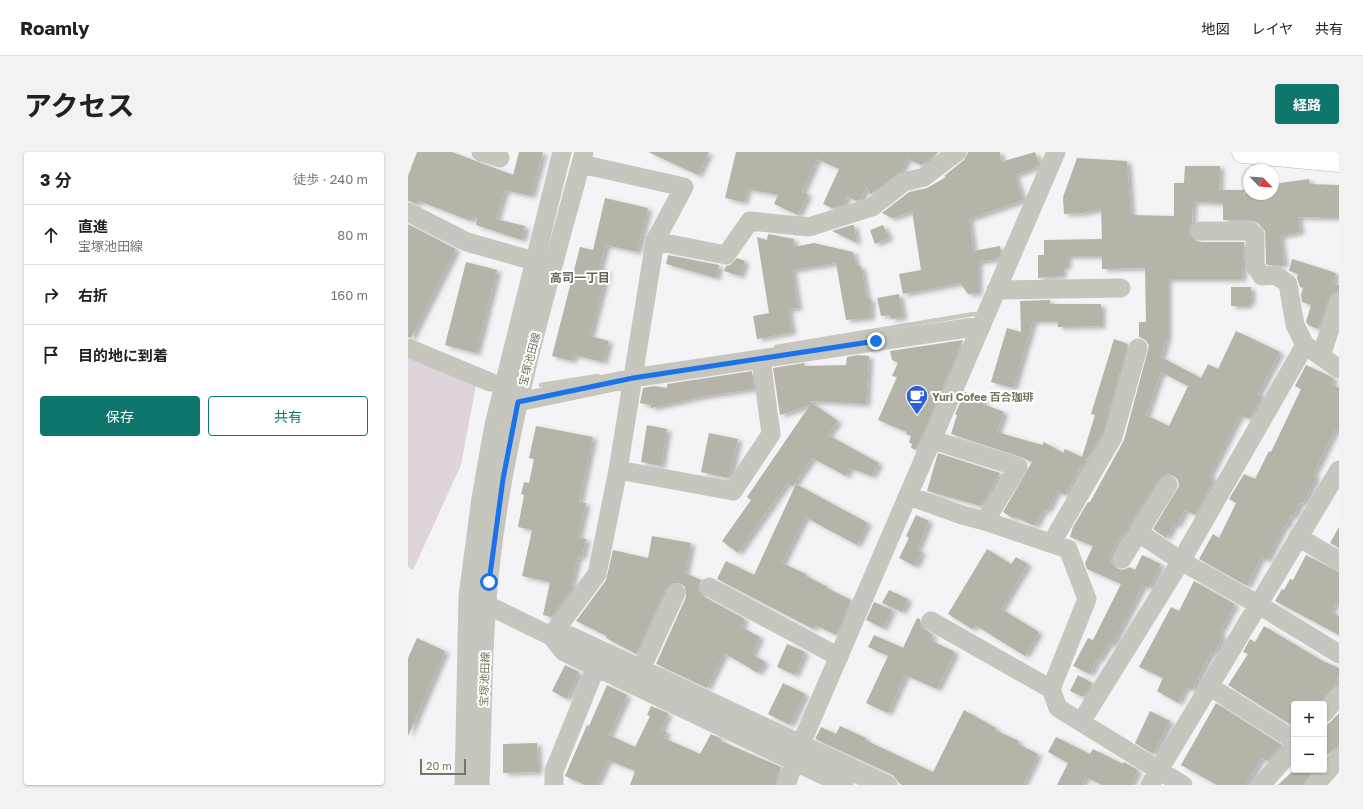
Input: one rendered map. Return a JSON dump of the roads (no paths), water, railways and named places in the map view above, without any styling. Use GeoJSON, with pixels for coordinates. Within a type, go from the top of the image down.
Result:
{"type":"FeatureCollection","features":[{"type":"Feature","properties":{"kind":"main road"},"geometry":{"type":"LineString","coordinates":[[1243,152],[1313,155],[1339,161]]}},
{"type":"Feature","properties":{"kind":"street"},"geometry":{"type":"LineString","coordinates":[[481,152],[500,158]]}},
{"type":"Feature","properties":{"kind":"street"},"geometry":{"type":"LineString","coordinates":[[464,785],[468,596],[481,498],[494,425],[562,152]]}},
{"type":"Feature","properties":{"kind":"street"},"geometry":{"type":"LineString","coordinates":[[655,242],[726,256],[750,221],[810,227],[872,207],[904,182],[924,177],[957,152]]}},
{"type":"Feature","properties":{"kind":"street"},"geometry":{"type":"LineString","coordinates":[[786,785],[796,762],[801,744],[1056,152]]}},
{"type":"Feature","properties":{"kind":"street"},"geometry":{"type":"LineString","coordinates":[[551,636],[597,574],[618,470],[655,242],[684,187],[582,158]]}},
{"type":"Feature","properties":{"kind":"street","name":"宝塚池田線"},"geometry":{"type":"LineString","coordinates":[[480,785],[486,604],[503,479],[518,402],[582,158]]}},
{"type":"Feature","properties":{"kind":"street"},"geometry":{"type":"LineString","coordinates":[[408,212],[467,242],[534,261]]}},
{"type":"Feature","properties":{"kind":"street"},"geometry":{"type":"LineString","coordinates":[[1200,231],[1250,231],[1255,235],[1254,266],[1262,276],[1276,275],[1288,284],[1295,325],[1305,344],[1339,369]]}},
{"type":"Feature","properties":{"kind":"street"},"geometry":{"type":"LineString","coordinates":[[996,290],[1121,288]]}},
{"type":"Feature","properties":{"kind":"street"},"geometry":{"type":"LineString","coordinates":[[1321,356],[1339,302]]}},
{"type":"Feature","properties":{"kind":"street"},"geometry":{"type":"LineString","coordinates":[[518,402],[633,378],[980,326]]}},
{"type":"Feature","properties":{"kind":"street"},"geometry":{"type":"LineString","coordinates":[[1081,722],[1181,561],[1305,344]]}},
{"type":"Feature","properties":{"kind":"street"},"geometry":{"type":"LineString","coordinates":[[408,348],[490,382]]}},
{"type":"Feature","properties":{"kind":"street"},"geometry":{"type":"LineString","coordinates":[[1052,542],[1113,437],[1138,348]]}},
{"type":"Feature","properties":{"kind":"street"},"geometry":{"type":"LineString","coordinates":[[618,470],[733,491],[771,434],[761,359]]}},
{"type":"Feature","properties":{"kind":"street"},"geometry":{"type":"LineString","coordinates":[[932,440],[1018,467],[985,521]]}},
{"type":"Feature","properties":{"kind":"street"},"geometry":{"type":"LineString","coordinates":[[1155,778],[1298,537],[1338,473]]}},
{"type":"Feature","properties":{"kind":"street"},"geometry":{"type":"LineString","coordinates":[[1122,559],[1168,485]]}},
{"type":"Feature","properties":{"kind":"street"},"geometry":{"type":"LineString","coordinates":[[909,496],[962,515],[1052,542],[1068,549],[1087,599],[1051,689]]}},
{"type":"Feature","properties":{"kind":"street"},"geometry":{"type":"LineString","coordinates":[[1139,533],[1181,561],[1259,605],[1339,654]]}},
{"type":"Feature","properties":{"kind":"street"},"geometry":{"type":"LineString","coordinates":[[1298,537],[1339,561]]}},
{"type":"Feature","properties":{"kind":"street"},"geometry":{"type":"LineString","coordinates":[[709,586],[839,657]]}},
{"type":"Feature","properties":{"kind":"street"},"geometry":{"type":"LineString","coordinates":[[641,669],[676,592]]}},
{"type":"Feature","properties":{"kind":"street"},"geometry":{"type":"LineString","coordinates":[[468,596],[551,636],[564,652],[844,785]]}},
{"type":"Feature","properties":{"kind":"street"},"geometry":{"type":"LineString","coordinates":[[931,621],[1051,689],[1058,708],[1081,722],[1155,778],[1183,785]]}},
{"type":"Feature","properties":{"kind":"street"},"geometry":{"type":"LineString","coordinates":[[551,636],[571,636],[888,785]]}},
{"type":"Feature","properties":{"kind":"street"},"geometry":{"type":"LineString","coordinates":[[554,785],[554,771],[596,667]]}},
{"type":"Feature","properties":{"kind":"street"},"geometry":{"type":"LineString","coordinates":[[1209,686],[1291,738]]}},
{"type":"Feature","properties":{"kind":"street"},"geometry":{"type":"LineString","coordinates":[[1327,710],[1339,696]]}},
{"type":"Feature","properties":{"kind":"street"},"geometry":{"type":"LineString","coordinates":[[1261,785],[1291,751]]}},
{"type":"Feature","properties":{"kind":"street"},"geometry":{"type":"LineString","coordinates":[[1314,785],[1339,758]]}},
{"type":"Feature","properties":{"kind":"waterway"},"geometry":{"type":"LineString","coordinates":[[776,347],[974,314]]}},
{"type":"Feature","properties":{"kind":"waterway"},"geometry":{"type":"LineString","coordinates":[[541,385],[598,376]]}},
{"type":"Feature","properties":{"kind":"waterway"},"geometry":{"type":"LineString","coordinates":[[847,777],[863,785]]}},
{"type":"Feature","properties":{"kind":"place","name":"Yuri Cofee 百合珈琲"},"geometry":{"type":"Point","coordinates":[917,416]}},
{"type":"Feature","properties":{"kind":"district","name":"高司一丁目"},"geometry":{"type":"Point","coordinates":[580,277]}}]}
